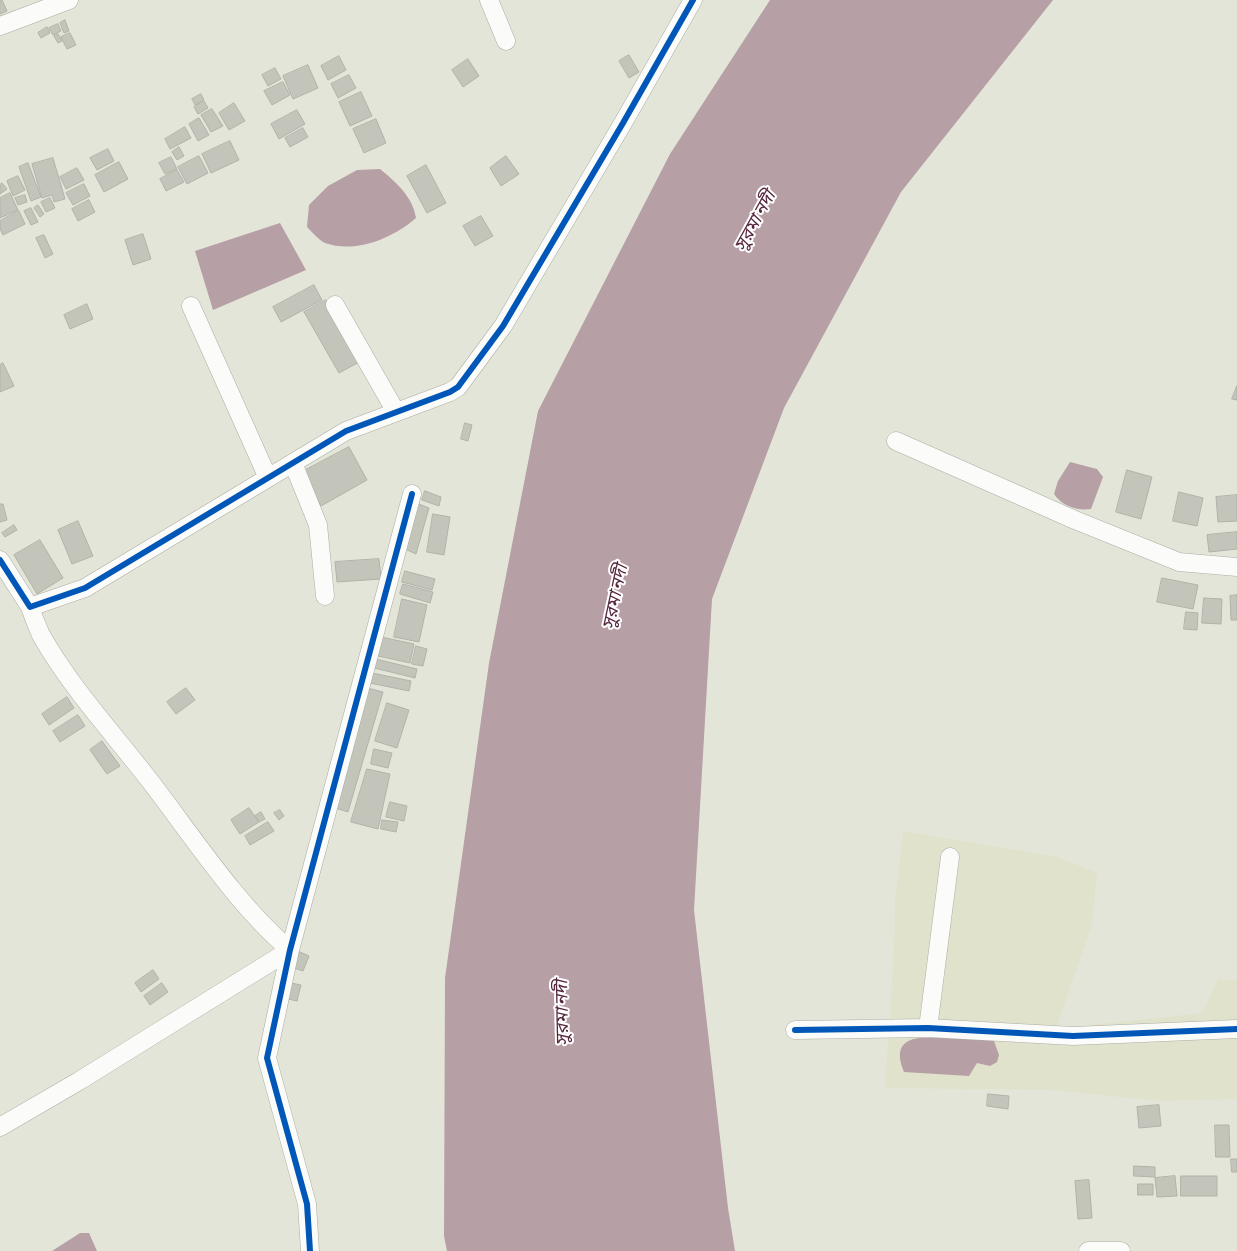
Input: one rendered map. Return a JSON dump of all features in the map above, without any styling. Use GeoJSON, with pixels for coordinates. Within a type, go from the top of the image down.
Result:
{"type":"FeatureCollection","features":[{"type":"Feature","properties":{"kind":"street"},"geometry":{"type":"LineString","coordinates":[[0,26],[68,0]]}},
{"type":"Feature","properties":{"kind":"street"},"geometry":{"type":"LineString","coordinates":[[489,0],[506,41]]}},
{"type":"Feature","properties":{"kind":"street"},"geometry":{"type":"LineString","coordinates":[[30,607],[85,588],[346,431],[450,392],[458,387],[503,326],[624,123],[693,0]]}},
{"type":"Feature","properties":{"kind":"street"},"geometry":{"type":"LineString","coordinates":[[335,305],[396,412]]}},
{"type":"Feature","properties":{"kind":"street"},"geometry":{"type":"LineString","coordinates":[[192,306],[268,478]]}},
{"type":"Feature","properties":{"kind":"street"},"geometry":{"type":"LineString","coordinates":[[896,441],[1076,520],[1179,562],[1237,567]]}},
{"type":"Feature","properties":{"kind":"street"},"geometry":{"type":"LineString","coordinates":[[293,463],[318,525],[325,596]]}},
{"type":"Feature","properties":{"kind":"street"},"geometry":{"type":"LineString","coordinates":[[310,1251],[307,1204],[267,1058],[290,950],[412,494]]}},
{"type":"Feature","properties":{"kind":"street"},"geometry":{"type":"LineString","coordinates":[[0,560],[30,607],[41,634],[81,696],[225,880],[270,933],[290,950]]}},
{"type":"Feature","properties":{"kind":"street"},"geometry":{"type":"LineString","coordinates":[[928,1028],[950,857]]}},
{"type":"Feature","properties":{"kind":"street"},"geometry":{"type":"LineString","coordinates":[[0,1127],[79,1081],[290,950]]}},
{"type":"Feature","properties":{"kind":"street"},"geometry":{"type":"LineString","coordinates":[[795,1030],[928,1028],[1073,1036],[1237,1029]]}},
{"type":"Feature","properties":{"kind":"street"},"geometry":{"type":"LineString","coordinates":[[1088,1251],[1121,1251]]}},
{"type":"Feature","properties":{"kind":"shaded area"},"geometry":{"type":"Polygon","coordinates":[[[903,831],[1058,857],[1097,873],[1092,924],[1056,1029],[1202,1013],[1218,979],[1237,980],[1237,1099],[1160,1101],[1052,1090],[885,1088],[894,950],[895,901],[903,831]]]}},
{"type":"Feature","properties":{"kind":"water","name":"সুরমা নদী"},"geometry":{"type":"Polygon","coordinates":[[[770,0],[1053,0],[901,192],[784,408],[712,599],[694,910],[728,1208],[735,1251],[447,1251],[444,1236],[445,978],[489,663],[538,411],[670,154],[770,0]]]}},
{"type":"Feature","properties":{"kind":"water"},"geometry":{"type":"Polygon","coordinates":[[[380,169],[408,197],[416,218],[385,238],[349,247],[325,243],[307,227],[309,205],[328,186],[357,170],[380,169]]]}},
{"type":"Feature","properties":{"kind":"water"},"geometry":{"type":"Polygon","coordinates":[[[280,223],[306,270],[213,310],[195,251],[280,223]]]}},
{"type":"Feature","properties":{"kind":"water"},"geometry":{"type":"Polygon","coordinates":[[[1070,462],[1097,469],[1103,477],[1091,509],[1070,507],[1061,502],[1054,494],[1058,481],[1070,462]]]}},
{"type":"Feature","properties":{"kind":"water"},"geometry":{"type":"Polygon","coordinates":[[[955,1037],[994,1041],[999,1055],[997,1062],[990,1066],[977,1063],[969,1076],[904,1072],[900,1059],[901,1049],[905,1043],[922,1038],[955,1037]]]}},
{"type":"Feature","properties":{"kind":"water"},"geometry":{"type":"Polygon","coordinates":[[[80,1233],[89,1233],[97,1251],[52,1251],[80,1233]]]}},
{"type":"Feature","properties":{"kind":"building"},"geometry":{"type":"Polygon","coordinates":[[[0,0],[2,0],[7,11],[0,14],[0,0]]]}},
{"type":"Feature","properties":{"kind":"building"},"geometry":{"type":"Polygon","coordinates":[[[65,20],[69,31],[64,33],[60,23],[65,20]]]}},
{"type":"Feature","properties":{"kind":"building"},"geometry":{"type":"Polygon","coordinates":[[[58,24],[61,31],[53,35],[49,28],[58,24]]]}},
{"type":"Feature","properties":{"kind":"building"},"geometry":{"type":"Polygon","coordinates":[[[47,27],[50,33],[41,38],[38,33],[47,27]]]}},
{"type":"Feature","properties":{"kind":"building"},"geometry":{"type":"Polygon","coordinates":[[[70,33],[76,45],[67,49],[61,37],[70,33]]]}},
{"type":"Feature","properties":{"kind":"building"},"geometry":{"type":"Polygon","coordinates":[[[58,34],[62,41],[58,43],[54,36],[58,34]]]}},
{"type":"Feature","properties":{"kind":"building"},"geometry":{"type":"Polygon","coordinates":[[[629,55],[639,72],[629,78],[619,61],[629,55]]]}},
{"type":"Feature","properties":{"kind":"building"},"geometry":{"type":"Polygon","coordinates":[[[339,56],[346,70],[328,80],[321,66],[339,56]]]}},
{"type":"Feature","properties":{"kind":"building"},"geometry":{"type":"Polygon","coordinates":[[[468,59],[479,76],[463,87],[452,70],[468,59]]]}},
{"type":"Feature","properties":{"kind":"building"},"geometry":{"type":"Polygon","coordinates":[[[308,65],[318,88],[293,99],[283,76],[308,65]]]}},
{"type":"Feature","properties":{"kind":"building"},"geometry":{"type":"Polygon","coordinates":[[[275,68],[281,79],[268,86],[262,75],[275,68]]]}},
{"type":"Feature","properties":{"kind":"building"},"geometry":{"type":"Polygon","coordinates":[[[349,75],[356,88],[338,98],[331,84],[349,75]]]}},
{"type":"Feature","properties":{"kind":"building"},"geometry":{"type":"Polygon","coordinates":[[[283,82],[290,95],[272,105],[264,91],[283,82]]]}},
{"type":"Feature","properties":{"kind":"building"},"geometry":{"type":"Polygon","coordinates":[[[361,92],[372,116],[350,126],[339,102],[361,92]]]}},
{"type":"Feature","properties":{"kind":"building"},"geometry":{"type":"Polygon","coordinates":[[[201,94],[204,100],[195,105],[192,99],[201,94]]]}},
{"type":"Feature","properties":{"kind":"building"},"geometry":{"type":"Polygon","coordinates":[[[204,101],[208,108],[198,114],[194,107],[204,101]]]}},
{"type":"Feature","properties":{"kind":"building"},"geometry":{"type":"Polygon","coordinates":[[[234,103],[245,121],[229,130],[219,113],[234,103]]]}},
{"type":"Feature","properties":{"kind":"building"},"geometry":{"type":"Polygon","coordinates":[[[212,109],[223,126],[211,132],[201,115],[212,109]]]}},
{"type":"Feature","properties":{"kind":"building"},"geometry":{"type":"Polygon","coordinates":[[[297,110],[305,124],[279,139],[271,124],[297,110]]]}},
{"type":"Feature","properties":{"kind":"building"},"geometry":{"type":"Polygon","coordinates":[[[199,118],[209,135],[198,141],[189,124],[199,118]]]}},
{"type":"Feature","properties":{"kind":"building"},"geometry":{"type":"Polygon","coordinates":[[[376,119],[386,143],[364,153],[353,129],[376,119]]]}},
{"type":"Feature","properties":{"kind":"building"},"geometry":{"type":"Polygon","coordinates":[[[185,127],[191,138],[170,149],[165,139],[185,127]]]}},
{"type":"Feature","properties":{"kind":"building"},"geometry":{"type":"Polygon","coordinates":[[[303,128],[308,137],[290,147],[285,138],[303,128]]]}},
{"type":"Feature","properties":{"kind":"building"},"geometry":{"type":"Polygon","coordinates":[[[230,141],[239,160],[211,173],[202,154],[230,141]]]}},
{"type":"Feature","properties":{"kind":"building"},"geometry":{"type":"Polygon","coordinates":[[[179,147],[184,156],[177,160],[172,152],[179,147]]]}},
{"type":"Feature","properties":{"kind":"building"},"geometry":{"type":"Polygon","coordinates":[[[108,149],[114,161],[97,170],[90,158],[108,149]]]}},
{"type":"Feature","properties":{"kind":"building"},"geometry":{"type":"Polygon","coordinates":[[[199,156],[208,173],[187,184],[178,167],[199,156]]]}},
{"type":"Feature","properties":{"kind":"building"},"geometry":{"type":"Polygon","coordinates":[[[506,156],[519,174],[501,186],[490,168],[506,156]]]}},
{"type":"Feature","properties":{"kind":"building"},"geometry":{"type":"Polygon","coordinates":[[[171,157],[177,169],[165,174],[159,163],[171,157]]]}},
{"type":"Feature","properties":{"kind":"building"},"geometry":{"type":"Polygon","coordinates":[[[53,158],[65,199],[54,202],[52,195],[42,198],[32,164],[53,158]]]}},
{"type":"Feature","properties":{"kind":"building"},"geometry":{"type":"Polygon","coordinates":[[[119,162],[128,179],[104,192],[95,175],[119,162]]]}},
{"type":"Feature","properties":{"kind":"building"},"geometry":{"type":"Polygon","coordinates":[[[28,163],[41,197],[31,201],[19,167],[28,163]]]}},
{"type":"Feature","properties":{"kind":"building"},"geometry":{"type":"Polygon","coordinates":[[[426,165],[446,203],[427,213],[407,176],[426,165]]]}},
{"type":"Feature","properties":{"kind":"building"},"geometry":{"type":"Polygon","coordinates":[[[77,168],[84,180],[66,189],[60,177],[77,168]]]}},
{"type":"Feature","properties":{"kind":"building"},"geometry":{"type":"Polygon","coordinates":[[[177,170],[184,182],[166,191],[160,179],[177,170]]]}},
{"type":"Feature","properties":{"kind":"building"},"geometry":{"type":"Polygon","coordinates":[[[18,176],[25,190],[13,196],[7,181],[18,176]]]}},
{"type":"Feature","properties":{"kind":"building"},"geometry":{"type":"Polygon","coordinates":[[[2,183],[7,189],[0,194],[0,185],[2,183]]]}},
{"type":"Feature","properties":{"kind":"building"},"geometry":{"type":"Polygon","coordinates":[[[84,184],[90,196],[73,205],[66,193],[84,184]]]}},
{"type":"Feature","properties":{"kind":"building"},"geometry":{"type":"Polygon","coordinates":[[[10,193],[18,210],[0,218],[0,198],[10,193]]]}},
{"type":"Feature","properties":{"kind":"building"},"geometry":{"type":"Polygon","coordinates":[[[25,195],[27,202],[18,205],[15,198],[25,195]]]}},
{"type":"Feature","properties":{"kind":"building"},"geometry":{"type":"Polygon","coordinates":[[[50,198],[55,208],[46,212],[41,202],[50,198]]]}},
{"type":"Feature","properties":{"kind":"building"},"geometry":{"type":"Polygon","coordinates":[[[89,200],[95,212],[78,221],[72,209],[89,200]]]}},
{"type":"Feature","properties":{"kind":"building"},"geometry":{"type":"Polygon","coordinates":[[[38,205],[44,214],[40,217],[34,208],[38,205]]]}},
{"type":"Feature","properties":{"kind":"building"},"geometry":{"type":"Polygon","coordinates":[[[31,208],[38,222],[31,225],[24,211],[31,208]]]}},
{"type":"Feature","properties":{"kind":"building"},"geometry":{"type":"Polygon","coordinates":[[[19,211],[25,224],[3,235],[0,229],[0,221],[19,211]]]}},
{"type":"Feature","properties":{"kind":"building"},"geometry":{"type":"Polygon","coordinates":[[[481,216],[493,236],[475,246],[463,226],[481,216]]]}},
{"type":"Feature","properties":{"kind":"building"},"geometry":{"type":"Polygon","coordinates":[[[143,234],[151,259],[133,265],[125,240],[143,234]]]}},
{"type":"Feature","properties":{"kind":"building"},"geometry":{"type":"Polygon","coordinates":[[[44,235],[53,254],[45,258],[36,238],[44,235]]]}},
{"type":"Feature","properties":{"kind":"building"},"geometry":{"type":"Polygon","coordinates":[[[314,285],[322,300],[281,322],[273,307],[314,285]]]}},
{"type":"Feature","properties":{"kind":"building"},"geometry":{"type":"Polygon","coordinates":[[[326,300],[361,361],[339,373],[304,312],[326,300]]]}},
{"type":"Feature","properties":{"kind":"building"},"geometry":{"type":"Polygon","coordinates":[[[87,304],[93,319],[70,329],[64,315],[87,304]]]}},
{"type":"Feature","properties":{"kind":"building"},"geometry":{"type":"Polygon","coordinates":[[[3,363],[14,386],[0,392],[0,365],[3,363]]]}},
{"type":"Feature","properties":{"kind":"building"},"geometry":{"type":"Polygon","coordinates":[[[1237,386],[1237,400],[1232,399],[1237,386]]]}},
{"type":"Feature","properties":{"kind":"building"},"geometry":{"type":"Polygon","coordinates":[[[465,423],[472,425],[468,441],[461,439],[465,423]]]}},
{"type":"Feature","properties":{"kind":"building"},"geometry":{"type":"Polygon","coordinates":[[[349,447],[367,480],[321,506],[302,472],[349,447]]]}},
{"type":"Feature","properties":{"kind":"building"},"geometry":{"type":"Polygon","coordinates":[[[1127,470],[1152,477],[1141,519],[1116,512],[1127,470]]]}},
{"type":"Feature","properties":{"kind":"building"},"geometry":{"type":"Polygon","coordinates":[[[425,491],[441,497],[439,506],[422,500],[425,491]]]}},
{"type":"Feature","properties":{"kind":"building"},"geometry":{"type":"Polygon","coordinates":[[[1179,492],[1203,498],[1197,526],[1173,521],[1179,492]]]}},
{"type":"Feature","properties":{"kind":"building"},"geometry":{"type":"Polygon","coordinates":[[[1237,495],[1237,521],[1218,522],[1216,497],[1237,495]]]}},
{"type":"Feature","properties":{"kind":"building"},"geometry":{"type":"Polygon","coordinates":[[[0,504],[3,504],[7,520],[0,522],[0,504]]]}},
{"type":"Feature","properties":{"kind":"building"},"geometry":{"type":"Polygon","coordinates":[[[419,504],[429,508],[416,554],[405,549],[419,504]]]}},
{"type":"Feature","properties":{"kind":"building"},"geometry":{"type":"Polygon","coordinates":[[[433,514],[450,517],[444,555],[427,552],[433,514]]]}},
{"type":"Feature","properties":{"kind":"building"},"geometry":{"type":"Polygon","coordinates":[[[78,521],[93,556],[72,564],[58,530],[78,521]]]}},
{"type":"Feature","properties":{"kind":"building"},"geometry":{"type":"Polygon","coordinates":[[[14,525],[17,530],[5,537],[2,533],[14,525]]]}},
{"type":"Feature","properties":{"kind":"building"},"geometry":{"type":"Polygon","coordinates":[[[1237,532],[1237,549],[1209,552],[1207,535],[1237,532]]]}},
{"type":"Feature","properties":{"kind":"building"},"geometry":{"type":"Polygon","coordinates":[[[40,540],[63,578],[37,594],[14,555],[40,540]]]}},
{"type":"Feature","properties":{"kind":"building"},"geometry":{"type":"Polygon","coordinates":[[[379,559],[381,579],[337,582],[335,562],[379,559]]]}},
{"type":"Feature","properties":{"kind":"building"},"geometry":{"type":"Polygon","coordinates":[[[405,571],[435,579],[432,590],[402,582],[405,571]]]}},
{"type":"Feature","properties":{"kind":"building"},"geometry":{"type":"Polygon","coordinates":[[[1162,578],[1198,585],[1193,609],[1157,602],[1162,578]]]}},
{"type":"Feature","properties":{"kind":"building"},"geometry":{"type":"Polygon","coordinates":[[[403,584],[433,592],[430,603],[400,594],[403,584]]]}},
{"type":"Feature","properties":{"kind":"building"},"geometry":{"type":"Polygon","coordinates":[[[1237,595],[1237,620],[1231,620],[1230,596],[1237,595]]]}},
{"type":"Feature","properties":{"kind":"building"},"geometry":{"type":"Polygon","coordinates":[[[1204,598],[1222,599],[1221,624],[1202,623],[1204,598]]]}},
{"type":"Feature","properties":{"kind":"building"},"geometry":{"type":"Polygon","coordinates":[[[402,599],[427,605],[419,642],[394,637],[402,599]]]}},
{"type":"Feature","properties":{"kind":"building"},"geometry":{"type":"Polygon","coordinates":[[[1186,612],[1198,613],[1197,630],[1184,629],[1186,612]]]}},
{"type":"Feature","properties":{"kind":"building"},"geometry":{"type":"Polygon","coordinates":[[[381,637],[414,644],[410,663],[378,656],[381,637]]]}},
{"type":"Feature","properties":{"kind":"building"},"geometry":{"type":"Polygon","coordinates":[[[416,646],[427,649],[423,666],[412,664],[416,646]]]}},
{"type":"Feature","properties":{"kind":"building"},"geometry":{"type":"Polygon","coordinates":[[[376,659],[417,669],[415,678],[374,668],[376,659]]]}},
{"type":"Feature","properties":{"kind":"building"},"geometry":{"type":"Polygon","coordinates":[[[372,673],[411,681],[409,691],[370,683],[372,673]]]}},
{"type":"Feature","properties":{"kind":"building"},"geometry":{"type":"Polygon","coordinates":[[[186,688],[195,700],[176,714],[167,702],[186,688]]]}},
{"type":"Feature","properties":{"kind":"building"},"geometry":{"type":"Polygon","coordinates":[[[367,688],[383,692],[348,812],[332,807],[367,688]]]}},
{"type":"Feature","properties":{"kind":"building"},"geometry":{"type":"Polygon","coordinates":[[[67,697],[74,708],[49,725],[42,714],[67,697]]]}},
{"type":"Feature","properties":{"kind":"building"},"geometry":{"type":"Polygon","coordinates":[[[387,703],[409,710],[397,748],[375,741],[387,703]]]}},
{"type":"Feature","properties":{"kind":"building"},"geometry":{"type":"Polygon","coordinates":[[[78,715],[85,726],[60,742],[53,731],[78,715]]]}},
{"type":"Feature","properties":{"kind":"building"},"geometry":{"type":"Polygon","coordinates":[[[102,741],[120,766],[107,774],[90,750],[102,741]]]}},
{"type":"Feature","properties":{"kind":"building"},"geometry":{"type":"Polygon","coordinates":[[[374,749],[392,753],[388,768],[371,764],[374,749]]]}},
{"type":"Feature","properties":{"kind":"building"},"geometry":{"type":"Polygon","coordinates":[[[367,769],[390,774],[378,829],[351,822],[367,769]]]}},
{"type":"Feature","properties":{"kind":"building"},"geometry":{"type":"Polygon","coordinates":[[[390,802],[407,806],[404,821],[386,817],[390,802]]]}},
{"type":"Feature","properties":{"kind":"building"},"geometry":{"type":"Polygon","coordinates":[[[249,808],[259,822],[240,834],[231,820],[249,808]]]}},
{"type":"Feature","properties":{"kind":"building"},"geometry":{"type":"Polygon","coordinates":[[[280,810],[284,816],[279,820],[274,813],[280,810]]]}},
{"type":"Feature","properties":{"kind":"building"},"geometry":{"type":"Polygon","coordinates":[[[261,812],[265,819],[259,822],[255,816],[261,812]]]}},
{"type":"Feature","properties":{"kind":"building"},"geometry":{"type":"Polygon","coordinates":[[[382,820],[398,822],[396,832],[381,829],[382,820]]]}},
{"type":"Feature","properties":{"kind":"building"},"geometry":{"type":"Polygon","coordinates":[[[268,822],[274,831],[250,845],[245,836],[268,822]]]}},
{"type":"Feature","properties":{"kind":"building"},"geometry":{"type":"Polygon","coordinates":[[[300,952],[309,956],[303,971],[294,968],[300,952]]]}},
{"type":"Feature","properties":{"kind":"building"},"geometry":{"type":"Polygon","coordinates":[[[153,970],[159,979],[141,992],[135,983],[153,970]]]}},
{"type":"Feature","properties":{"kind":"building"},"geometry":{"type":"Polygon","coordinates":[[[162,983],[168,992],[150,1005],[144,996],[162,983]]]}},
{"type":"Feature","properties":{"kind":"building"},"geometry":{"type":"Polygon","coordinates":[[[291,983],[301,985],[297,1001],[288,999],[291,983]]]}},
{"type":"Feature","properties":{"kind":"building"},"geometry":{"type":"Polygon","coordinates":[[[988,1094],[1009,1096],[1008,1109],[987,1106],[988,1094]]]}},
{"type":"Feature","properties":{"kind":"building"},"geometry":{"type":"Polygon","coordinates":[[[1159,1105],[1161,1126],[1139,1128],[1137,1107],[1159,1105]]]}},
{"type":"Feature","properties":{"kind":"building"},"geometry":{"type":"Polygon","coordinates":[[[1215,1125],[1229,1125],[1230,1157],[1216,1157],[1215,1125]]]}},
{"type":"Feature","properties":{"kind":"building"},"geometry":{"type":"Polygon","coordinates":[[[1231,1159],[1237,1159],[1237,1172],[1232,1172],[1231,1159]]]}},
{"type":"Feature","properties":{"kind":"building"},"geometry":{"type":"Polygon","coordinates":[[[1134,1166],[1155,1167],[1155,1177],[1134,1176],[1134,1166]]]}},
{"type":"Feature","properties":{"kind":"building"},"geometry":{"type":"Polygon","coordinates":[[[1175,1176],[1177,1196],[1157,1197],[1155,1178],[1175,1176]]]}},
{"type":"Feature","properties":{"kind":"building"},"geometry":{"type":"Polygon","coordinates":[[[1181,1176],[1217,1176],[1217,1196],[1181,1196],[1181,1176]]]}},
{"type":"Feature","properties":{"kind":"building"},"geometry":{"type":"Polygon","coordinates":[[[1089,1180],[1092,1218],[1078,1219],[1075,1181],[1089,1180]]]}},
{"type":"Feature","properties":{"kind":"building"},"geometry":{"type":"Polygon","coordinates":[[[1138,1184],[1153,1184],[1153,1195],[1138,1195],[1138,1184]]]}},
{"type":"Feature","properties":{"kind":"cycle path"},"geometry":{"type":"LineString","coordinates":[[0,560],[30,607],[85,588],[346,431],[450,392],[458,387],[503,326],[693,0]]}},
{"type":"Feature","properties":{"kind":"cycle path"},"geometry":{"type":"LineString","coordinates":[[310,1251],[307,1204],[267,1058],[290,950],[412,494]]}},
{"type":"Feature","properties":{"kind":"cycle path"},"geometry":{"type":"LineString","coordinates":[[795,1030],[928,1028],[1073,1036],[1237,1029]]}}]}
